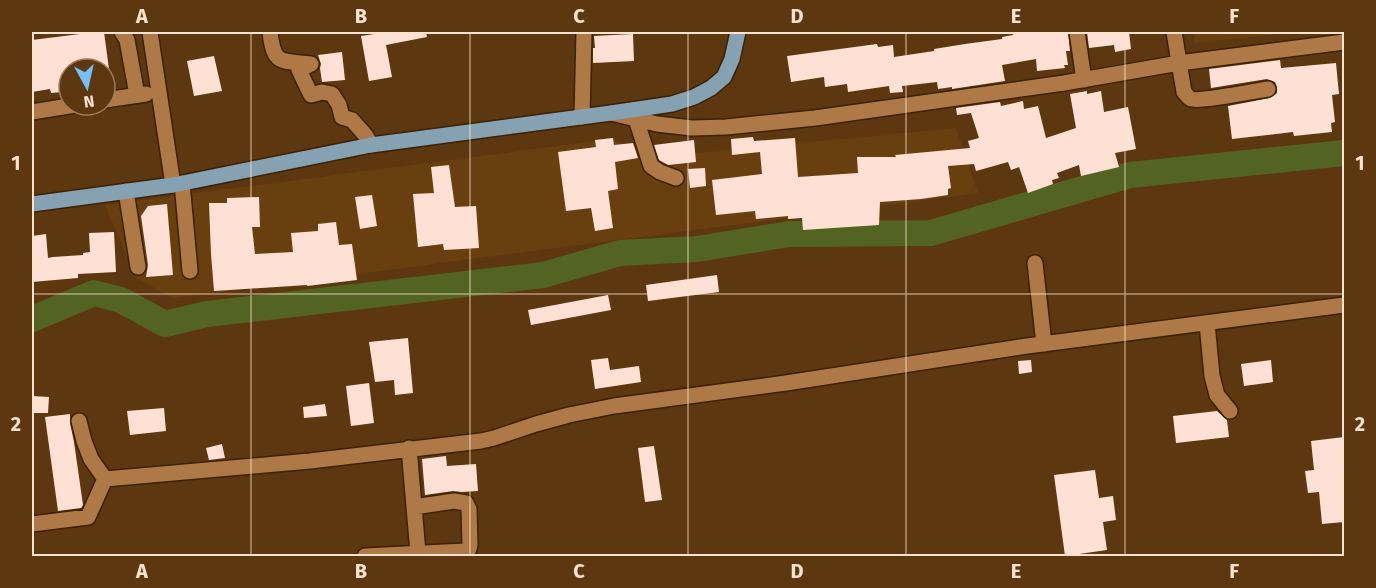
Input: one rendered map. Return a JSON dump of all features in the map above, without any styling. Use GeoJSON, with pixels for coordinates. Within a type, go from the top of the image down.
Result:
{"type":"FeatureCollection","features":[{"type":"Feature","properties":{"kind":"main road"},"geometry":{"type":"LineString","coordinates":[[32,204],[178,184],[371,145],[672,104],[694,97],[711,88],[724,77],[732,59],[738,32]]}},
{"type":"Feature","properties":{"kind":"street"},"geometry":{"type":"LineString","coordinates":[[122,32],[127,40],[137,95]]}},
{"type":"Feature","properties":{"kind":"street"},"geometry":{"type":"LineString","coordinates":[[150,32],[158,92],[178,184],[190,271]]}},
{"type":"Feature","properties":{"kind":"street"},"geometry":{"type":"LineString","coordinates":[[270,32],[275,56],[281,60],[311,64],[299,70],[311,95],[322,92],[332,94],[339,105],[342,117],[352,120],[371,145]]}},
{"type":"Feature","properties":{"kind":"street"},"geometry":{"type":"LineString","coordinates":[[582,117],[584,32]]}},
{"type":"Feature","properties":{"kind":"street"},"geometry":{"type":"LineString","coordinates":[[1077,32],[1084,80]]}},
{"type":"Feature","properties":{"kind":"street"},"geometry":{"type":"LineString","coordinates":[[1174,32],[1184,92],[1191,99],[1213,98],[1268,89]]}},
{"type":"Feature","properties":{"kind":"street"},"geometry":{"type":"LineString","coordinates":[[611,113],[657,124],[692,128],[815,118],[1084,80],[1343,38]]}},
{"type":"Feature","properties":{"kind":"street"},"geometry":{"type":"LineString","coordinates":[[117,98],[158,92]]}},
{"type":"Feature","properties":{"kind":"street"},"geometry":{"type":"LineString","coordinates":[[32,112],[57,108]]}},
{"type":"Feature","properties":{"kind":"street"},"geometry":{"type":"LineString","coordinates":[[636,119],[651,166],[676,178]]}},
{"type":"Feature","properties":{"kind":"street"},"geometry":{"type":"LineString","coordinates":[[126,191],[138,267]]}},
{"type":"Feature","properties":{"kind":"street"},"geometry":{"type":"LineString","coordinates":[[1035,263],[1044,344]]}},
{"type":"Feature","properties":{"kind":"street"},"geometry":{"type":"LineString","coordinates":[[105,479],[225,469],[481,441],[547,421],[614,406],[1044,344],[1344,305]]}},
{"type":"Feature","properties":{"kind":"street"},"geometry":{"type":"LineString","coordinates":[[1207,323],[1212,376],[1217,395],[1230,411]]}},
{"type":"Feature","properties":{"kind":"street"},"geometry":{"type":"LineString","coordinates":[[79,421],[91,459],[105,479]]}},
{"type":"Feature","properties":{"kind":"street"},"geometry":{"type":"LineString","coordinates":[[409,448],[418,553]]}},
{"type":"Feature","properties":{"kind":"street"},"geometry":{"type":"LineString","coordinates":[[32,524],[88,517],[105,479]]}},
{"type":"Feature","properties":{"kind":"street"},"geometry":{"type":"LineString","coordinates":[[365,556],[469,549],[469,509],[466,503],[454,501],[414,507]]}},
{"type":"Feature","properties":{"kind":"shaded area"},"geometry":{"type":"Polygon","coordinates":[[[1193,32],[1299,32],[1195,43],[1193,32]]]}},
{"type":"Feature","properties":{"kind":"shaded area"},"geometry":{"type":"Polygon","coordinates":[[[956,128],[978,193],[173,298],[136,278],[105,205],[612,139],[655,157],[956,128]]]}},
{"type":"Feature","properties":{"kind":"building"},"geometry":{"type":"Polygon","coordinates":[[[104,32],[107,57],[57,57],[57,92],[51,93],[50,89],[32,92],[32,40],[104,32]]]}},
{"type":"Feature","properties":{"kind":"building"},"geometry":{"type":"Polygon","coordinates":[[[388,32],[426,32],[427,37],[386,45],[392,77],[369,81],[361,36],[388,32]]]}},
{"type":"Feature","properties":{"kind":"building"},"geometry":{"type":"Polygon","coordinates":[[[1012,32],[1068,32],[1070,51],[1066,51],[1068,65],[1064,65],[1065,68],[1037,71],[1036,59],[1002,65],[1005,81],[952,89],[952,87],[938,89],[937,82],[902,86],[903,92],[890,93],[889,86],[848,92],[847,84],[825,87],[824,77],[791,82],[787,56],[877,44],[878,47],[893,45],[894,57],[1002,39],[1002,37],[1013,35],[1012,32]]]}},
{"type":"Feature","properties":{"kind":"building"},"geometry":{"type":"Polygon","coordinates":[[[1087,32],[1129,32],[1131,49],[1115,52],[1114,45],[1089,48],[1087,32]]]}},
{"type":"Feature","properties":{"kind":"building"},"geometry":{"type":"Polygon","coordinates":[[[633,34],[634,61],[593,63],[594,36],[633,34]]]}},
{"type":"Feature","properties":{"kind":"building"},"geometry":{"type":"Polygon","coordinates":[[[342,52],[345,80],[322,82],[318,55],[342,52]]]}},
{"type":"Feature","properties":{"kind":"building"},"geometry":{"type":"Polygon","coordinates":[[[214,56],[222,91],[194,96],[187,61],[214,56]]]}},
{"type":"Feature","properties":{"kind":"building"},"geometry":{"type":"Polygon","coordinates":[[[1280,60],[1281,68],[1336,63],[1339,94],[1332,95],[1335,122],[1331,123],[1332,132],[1294,136],[1293,132],[1232,139],[1228,106],[1270,98],[1277,93],[1277,87],[1275,82],[1267,79],[1211,88],[1209,69],[1280,60]]]}},
{"type":"Feature","properties":{"kind":"building"},"geometry":{"type":"Polygon","coordinates":[[[1087,91],[1087,94],[1101,91],[1104,112],[1128,107],[1136,149],[1115,153],[1119,167],[1081,176],[1079,165],[1057,173],[1059,178],[1052,180],[1053,184],[1028,193],[1019,167],[1011,170],[1008,162],[976,171],[974,164],[948,166],[951,188],[948,189],[948,195],[880,202],[879,225],[803,230],[802,218],[788,219],[788,216],[756,219],[755,211],[716,215],[712,180],[762,174],[760,152],[732,155],[731,139],[753,137],[754,141],[795,138],[798,177],[858,173],[857,157],[896,157],[895,155],[970,148],[968,141],[979,138],[971,113],[957,115],[956,108],[1000,102],[1001,106],[1023,101],[1024,109],[1038,106],[1046,138],[1076,128],[1070,94],[1087,91]]]}},
{"type":"Feature","properties":{"kind":"building"},"geometry":{"type":"Polygon","coordinates":[[[613,138],[614,145],[633,143],[638,158],[615,162],[618,189],[608,191],[613,228],[595,231],[591,208],[566,211],[558,152],[596,147],[595,140],[613,138]]]}},
{"type":"Feature","properties":{"kind":"building"},"geometry":{"type":"Polygon","coordinates":[[[694,140],[696,162],[668,165],[659,160],[654,145],[694,140]]]}},
{"type":"Feature","properties":{"kind":"building"},"geometry":{"type":"Polygon","coordinates":[[[449,165],[455,207],[476,206],[479,248],[444,250],[443,244],[418,247],[413,194],[434,193],[431,167],[449,165]]]}},
{"type":"Feature","properties":{"kind":"building"},"geometry":{"type":"Polygon","coordinates":[[[705,168],[706,186],[690,188],[688,169],[705,168]]]}},
{"type":"Feature","properties":{"kind":"building"},"geometry":{"type":"Polygon","coordinates":[[[372,195],[377,226],[360,229],[355,197],[372,195]]]}},
{"type":"Feature","properties":{"kind":"building"},"geometry":{"type":"Polygon","coordinates":[[[259,197],[260,227],[252,227],[255,254],[293,252],[291,233],[318,231],[318,224],[336,222],[339,245],[352,244],[357,280],[307,286],[214,291],[209,203],[227,203],[227,198],[259,197]]]}},
{"type":"Feature","properties":{"kind":"building"},"geometry":{"type":"Polygon","coordinates":[[[167,204],[173,275],[146,277],[148,265],[141,216],[148,206],[167,204]]]}},
{"type":"Feature","properties":{"kind":"building"},"geometry":{"type":"Polygon","coordinates":[[[114,232],[116,272],[78,274],[78,278],[32,282],[32,236],[46,234],[48,258],[83,255],[83,253],[90,252],[89,233],[114,232]]]}},
{"type":"Feature","properties":{"kind":"building"},"geometry":{"type":"Polygon","coordinates":[[[717,275],[719,292],[648,301],[646,285],[717,275]]]}},
{"type":"Feature","properties":{"kind":"building"},"geometry":{"type":"Polygon","coordinates":[[[608,295],[611,310],[531,325],[528,310],[608,295]]]}},
{"type":"Feature","properties":{"kind":"building"},"geometry":{"type":"Polygon","coordinates":[[[408,338],[413,393],[395,395],[394,380],[375,382],[369,342],[408,338]]]}},
{"type":"Feature","properties":{"kind":"building"},"geometry":{"type":"Polygon","coordinates":[[[608,358],[610,370],[639,366],[641,382],[595,389],[591,360],[608,358]]]}},
{"type":"Feature","properties":{"kind":"building"},"geometry":{"type":"Polygon","coordinates":[[[1031,360],[1032,372],[1019,374],[1018,361],[1031,360]]]}},
{"type":"Feature","properties":{"kind":"building"},"geometry":{"type":"Polygon","coordinates":[[[1271,360],[1273,382],[1244,386],[1241,364],[1271,360]]]}},
{"type":"Feature","properties":{"kind":"building"},"geometry":{"type":"Polygon","coordinates":[[[369,383],[374,423],[351,426],[346,386],[369,383]]]}},
{"type":"Feature","properties":{"kind":"building"},"geometry":{"type":"Polygon","coordinates":[[[32,396],[49,397],[48,413],[32,413],[32,396]]]}},
{"type":"Feature","properties":{"kind":"building"},"geometry":{"type":"Polygon","coordinates":[[[325,404],[327,416],[304,418],[303,407],[325,404]]]}},
{"type":"Feature","properties":{"kind":"building"},"geometry":{"type":"Polygon","coordinates":[[[164,408],[166,431],[130,435],[127,411],[164,408]]]}},
{"type":"Feature","properties":{"kind":"building"},"geometry":{"type":"Polygon","coordinates":[[[1217,411],[1227,420],[1229,437],[1176,443],[1173,416],[1217,411]]]}},
{"type":"Feature","properties":{"kind":"building"},"geometry":{"type":"Polygon","coordinates":[[[70,414],[83,505],[81,508],[58,511],[45,417],[70,414]]]}},
{"type":"Feature","properties":{"kind":"building"},"geometry":{"type":"Polygon","coordinates":[[[1344,437],[1344,522],[1322,524],[1319,492],[1308,493],[1305,471],[1314,470],[1311,441],[1344,437]]]}},
{"type":"Feature","properties":{"kind":"building"},"geometry":{"type":"Polygon","coordinates":[[[222,444],[225,458],[209,460],[206,448],[222,444]]]}},
{"type":"Feature","properties":{"kind":"building"},"geometry":{"type":"Polygon","coordinates":[[[654,446],[662,500],[645,502],[638,448],[654,446]]]}},
{"type":"Feature","properties":{"kind":"building"},"geometry":{"type":"Polygon","coordinates":[[[446,456],[447,466],[476,464],[478,491],[453,491],[425,495],[422,459],[446,456]]]}},
{"type":"Feature","properties":{"kind":"building"},"geometry":{"type":"Polygon","coordinates":[[[1095,470],[1099,498],[1113,496],[1116,520],[1103,522],[1107,550],[1065,556],[1054,475],[1095,470]]]}},
{"type":"Feature","properties":{"kind":"waterway"},"geometry":{"type":"LineString","coordinates":[[32,319],[94,293],[121,300],[165,324],[207,314],[543,275],[620,253],[697,249],[789,234],[931,233],[1130,175],[1344,153]]}}]}
